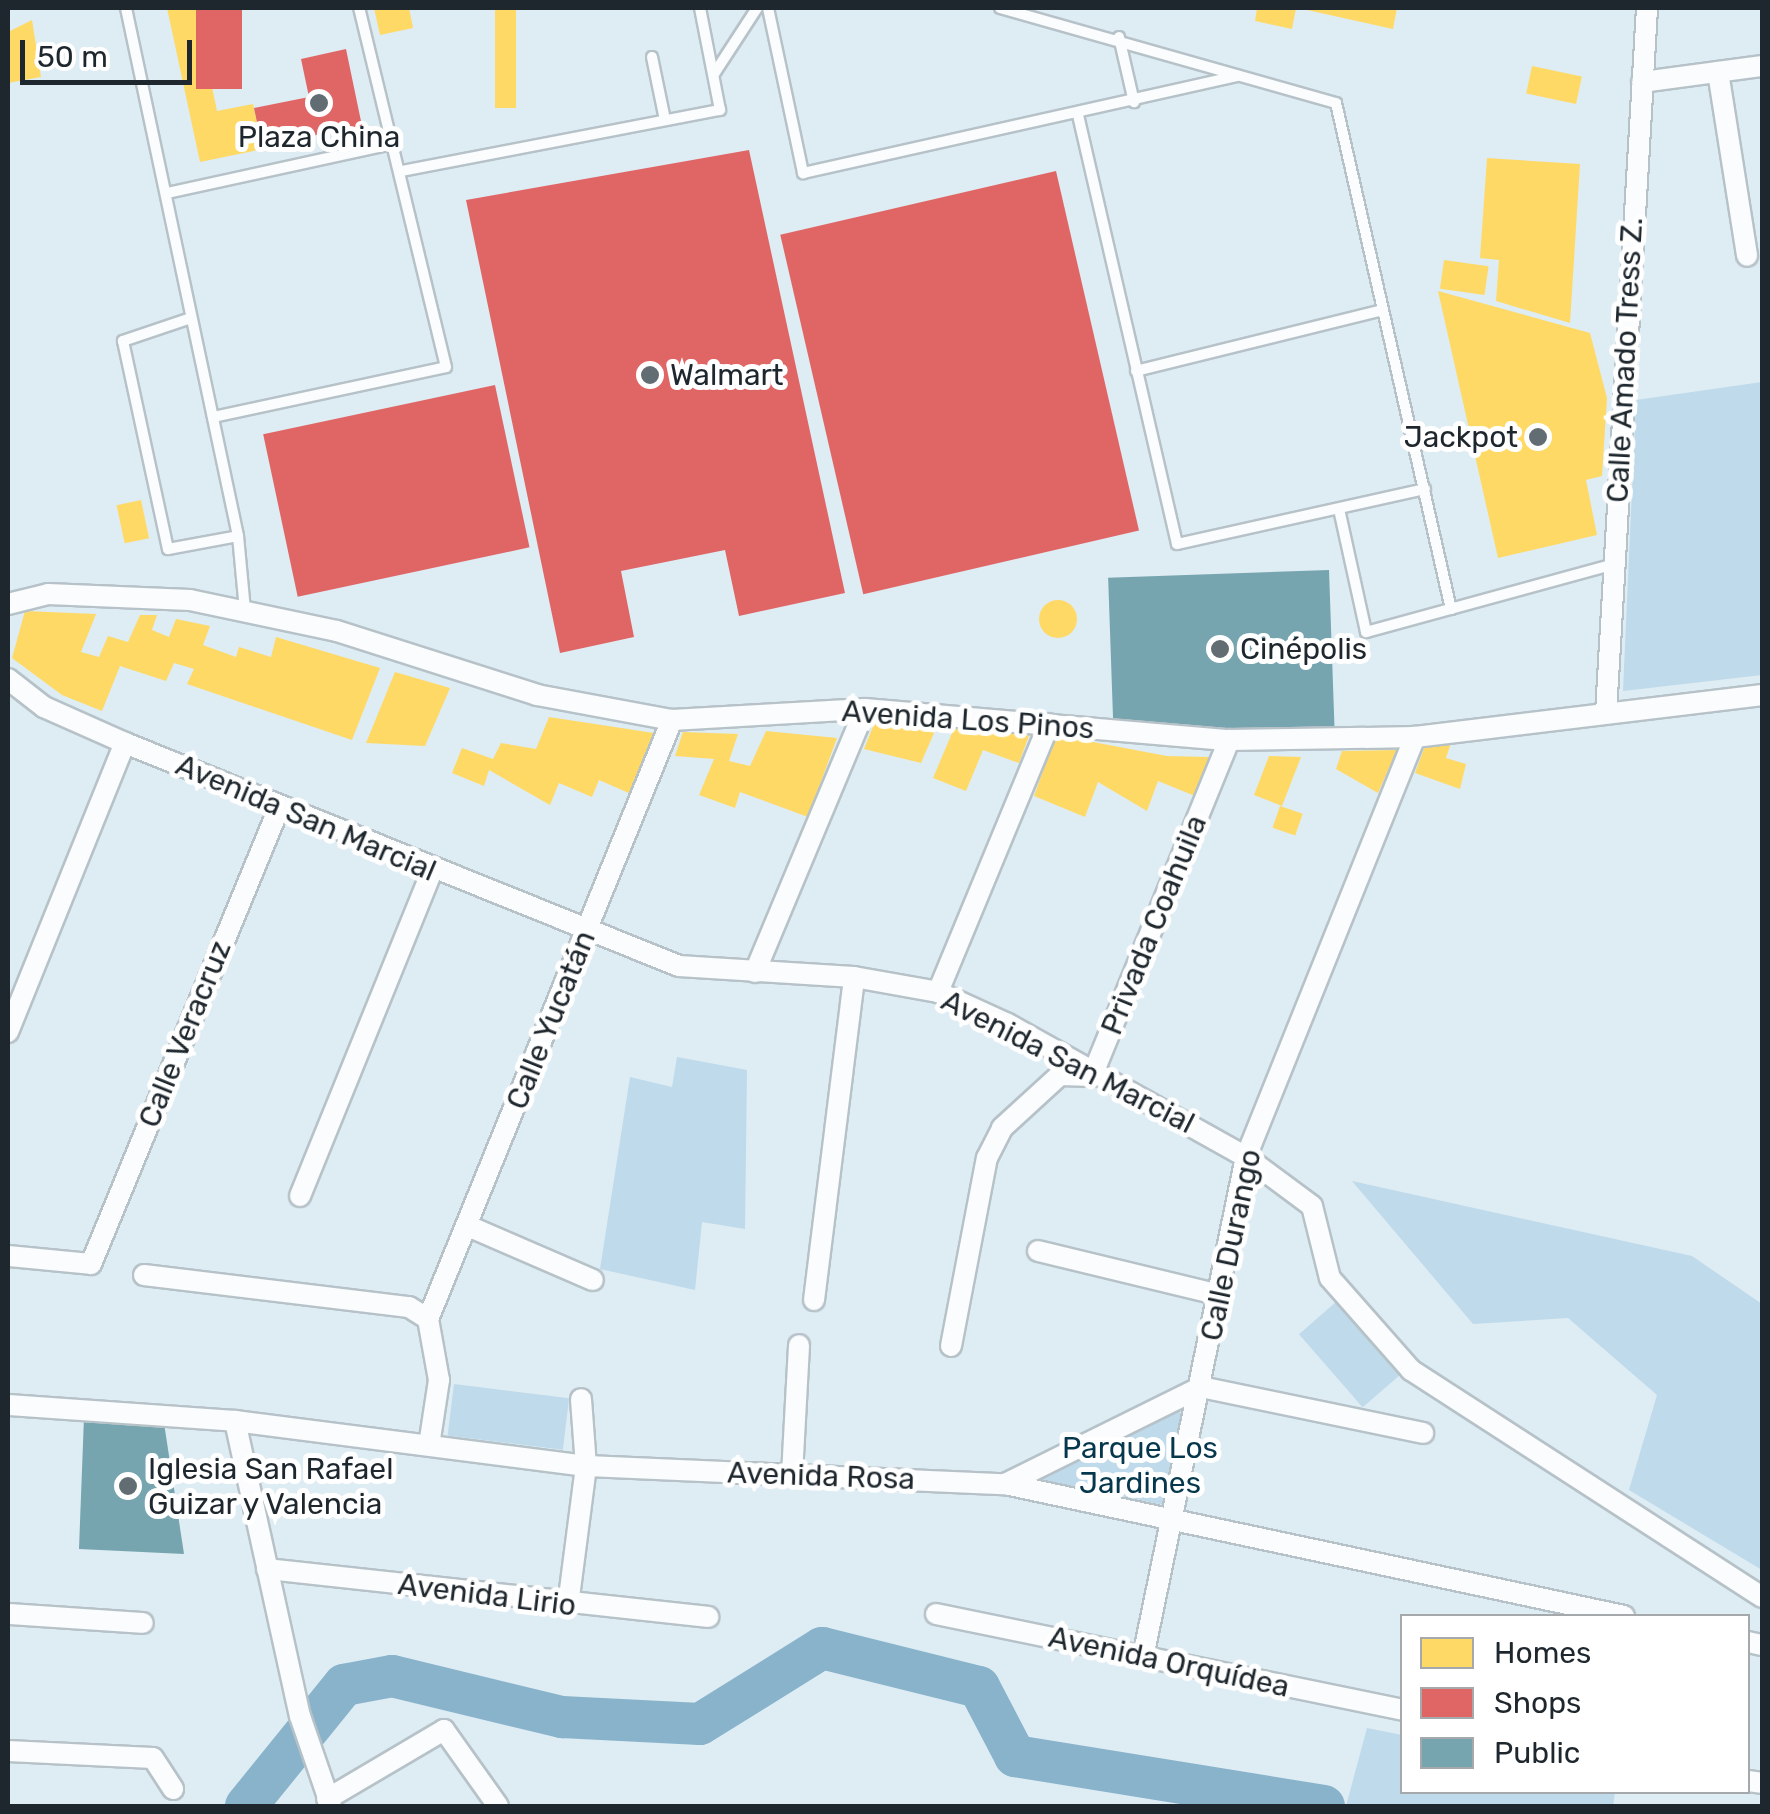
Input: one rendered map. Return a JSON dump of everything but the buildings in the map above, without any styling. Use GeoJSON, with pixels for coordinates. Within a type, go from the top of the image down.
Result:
{"type":"FeatureCollection","features":[{"type":"Feature","properties":{"kind":"street","name":"Calle Amado Tress Z."},"geometry":{"type":"LineString","coordinates":[[1606,713],[1647,8]]}},
{"type":"Feature","properties":{"kind":"street"},"geometry":{"type":"LineString","coordinates":[[1642,82],[1762,66]]}},
{"type":"Feature","properties":{"kind":"street"},"geometry":{"type":"LineString","coordinates":[[1718,72],[1747,256]]}},
{"type":"Feature","properties":{"kind":"street","name":"Avenida Los Pinos"},"geometry":{"type":"LineString","coordinates":[[8,604],[48,594],[244,610],[537,695],[672,720],[865,709],[1229,740],[1415,737],[1762,694]]}},
{"type":"Feature","properties":{"kind":"street","name":"Avenida San Marcial"},"geometry":{"type":"LineString","coordinates":[[8,679],[44,708],[432,871],[678,966],[854,978],[938,992],[1246,1156],[1312,1206],[1330,1278],[1411,1370],[1762,1596]]}},
{"type":"Feature","properties":{"kind":"street"},"geometry":{"type":"LineString","coordinates":[[755,972],[865,709]]}},
{"type":"Feature","properties":{"kind":"street","name":"Calle Yucatán"},"geometry":{"type":"LineString","coordinates":[[428,1320],[672,720]]}},
{"type":"Feature","properties":{"kind":"street"},"geometry":{"type":"LineString","coordinates":[[938,992],[1049,724]]}},
{"type":"Feature","properties":{"kind":"street","name":"Calle Durango"},"geometry":{"type":"LineString","coordinates":[[1143,1656],[1174,1523],[1246,1156],[1415,737]]}},
{"type":"Feature","properties":{"kind":"street","name":"Privada Coahuila"},"geometry":{"type":"LineString","coordinates":[[1092,1076],[1229,740]]}},
{"type":"Feature","properties":{"kind":"street"},"geometry":{"type":"LineString","coordinates":[[8,1032],[126,743]]}},
{"type":"Feature","properties":{"kind":"street","name":"Calle Veracruz"},"geometry":{"type":"LineString","coordinates":[[8,1256],[91,1264],[280,805]]}},
{"type":"Feature","properties":{"kind":"street"},"geometry":{"type":"LineString","coordinates":[[300,1196],[432,871]]}},
{"type":"Feature","properties":{"kind":"street"},"geometry":{"type":"LineString","coordinates":[[814,1300],[854,978]]}},
{"type":"Feature","properties":{"kind":"street"},"geometry":{"type":"LineString","coordinates":[[951,1346],[987,1158],[1002,1128],[1060,1075],[1092,1076]]}},
{"type":"Feature","properties":{"kind":"street"},"geometry":{"type":"LineString","coordinates":[[468,1226],[593,1280]]}},
{"type":"Feature","properties":{"kind":"street"},"geometry":{"type":"LineString","coordinates":[[1038,1251],[1216,1294]]}},
{"type":"Feature","properties":{"kind":"street"},"geometry":{"type":"LineString","coordinates":[[144,1274],[409,1307],[428,1320],[438,1380],[428,1446]]}},
{"type":"Feature","properties":{"kind":"street"},"geometry":{"type":"LineString","coordinates":[[792,1474],[799,1345]]}},
{"type":"Feature","properties":{"kind":"street"},"geometry":{"type":"LineString","coordinates":[[1005,1484],[1201,1387],[1423,1433]]}},
{"type":"Feature","properties":{"kind":"street"},"geometry":{"type":"LineString","coordinates":[[568,1605],[586,1466],[580,1400]]}},
{"type":"Feature","properties":{"kind":"street","name":"Avenida Rosa"},"geometry":{"type":"LineString","coordinates":[[8,1405],[235,1421],[586,1466],[1005,1484],[1614,1614]]}},
{"type":"Feature","properties":{"kind":"street"},"geometry":{"type":"LineString","coordinates":[[235,1421],[300,1716],[326,1795],[444,1730],[498,1806]]}},
{"type":"Feature","properties":{"kind":"street","name":"Avenida Lirio"},"geometry":{"type":"LineString","coordinates":[[267,1569],[568,1605],[708,1617]]}},
{"type":"Feature","properties":{"kind":"street"},"geometry":{"type":"LineString","coordinates":[[8,1614],[143,1623]]}},
{"type":"Feature","properties":{"kind":"street","name":"Avenida Orquídea"},"geometry":{"type":"LineString","coordinates":[[936,1614],[1400,1710]]}},
{"type":"Feature","properties":{"kind":"street"},"geometry":{"type":"LineString","coordinates":[[8,1751],[153,1758],[173,1789]]}},
{"type":"Feature","properties":{"kind":"lane"},"geometry":{"type":"LineString","coordinates":[[126,8],[238,536],[244,610]]}},
{"type":"Feature","properties":{"kind":"lane"},"geometry":{"type":"LineString","coordinates":[[213,417],[446,367],[402,171],[387,145],[360,8]]}},
{"type":"Feature","properties":{"kind":"lane"},"geometry":{"type":"LineString","coordinates":[[402,171],[720,110],[700,8]]}},
{"type":"Feature","properties":{"kind":"lane"},"geometry":{"type":"LineString","coordinates":[[714,74],[757,8]]}},
{"type":"Feature","properties":{"kind":"lane"},"geometry":{"type":"LineString","coordinates":[[768,8],[803,174],[1078,116],[1238,76]]}},
{"type":"Feature","properties":{"kind":"lane"},"geometry":{"type":"LineString","coordinates":[[1000,8],[1119,36],[1238,76],[1336,103],[1451,609]]}},
{"type":"Feature","properties":{"kind":"lane"},"geometry":{"type":"LineString","coordinates":[[1119,36],[1134,102]]}},
{"type":"Feature","properties":{"kind":"lane"},"geometry":{"type":"LineString","coordinates":[[652,57],[666,120]]}},
{"type":"Feature","properties":{"kind":"lane"},"geometry":{"type":"LineString","coordinates":[[1078,116],[1177,544],[1425,489]]}},
{"type":"Feature","properties":{"kind":"lane"},"geometry":{"type":"LineString","coordinates":[[167,193],[387,145]]}},
{"type":"Feature","properties":{"kind":"lane"},"geometry":{"type":"LineString","coordinates":[[1136,371],[1383,310]]}},
{"type":"Feature","properties":{"kind":"lane"},"geometry":{"type":"LineString","coordinates":[[191,318],[123,340],[127,360],[168,549],[238,536]]}},
{"type":"Feature","properties":{"kind":"lane"},"geometry":{"type":"LineString","coordinates":[[1339,509],[1366,632],[1614,564]]}},
{"type":"Feature","properties":{"kind":"green space"},"geometry":{"type":"Polygon","coordinates":[[[1762,382],[1762,675],[1623,691],[1636,400],[1762,382]]]}},
{"type":"Feature","properties":{"kind":"green space"},"geometry":{"type":"Polygon","coordinates":[[[677,1057],[747,1070],[745,1229],[702,1222],[695,1290],[600,1269],[630,1077],[672,1087],[677,1057]]]}},
{"type":"Feature","properties":{"kind":"green space"},"geometry":{"type":"Polygon","coordinates":[[[1352,1181],[1692,1256],[1762,1304],[1762,1570],[1629,1490],[1657,1395],[1568,1318],[1473,1324],[1352,1181]]]}},
{"type":"Feature","properties":{"kind":"green space"},"geometry":{"type":"Polygon","coordinates":[[[1336,1302],[1400,1375],[1363,1407],[1299,1334],[1336,1302]]]}},
{"type":"Feature","properties":{"kind":"green space"},"geometry":{"type":"Polygon","coordinates":[[[454,1384],[569,1398],[563,1450],[448,1436],[454,1384]]]}},
{"type":"Feature","properties":{"kind":"green space","name":"Parque Los Jardines"},"geometry":{"type":"Polygon","coordinates":[[[1173,1406],[1184,1416],[1164,1505],[1042,1480],[1173,1406]]]}},
{"type":"Feature","properties":{"kind":"green space"},"geometry":{"type":"Polygon","coordinates":[[[1367,1728],[1400,1735],[1400,1794],[1615,1794],[1613,1806],[1346,1806],[1367,1728]]]}},
{"type":"Feature","properties":{"kind":"waterway"},"geometry":{"type":"LineString","coordinates":[[246,1806],[344,1685],[392,1676],[562,1717],[700,1724],[822,1648],[979,1687],[1015,1756],[1324,1806]]}},
{"type":"Feature","properties":{"kind":"place","name":"Plaza China"},"geometry":{"type":"Point","coordinates":[319,103]}},
{"type":"Feature","properties":{"kind":"place","name":"Walmart"},"geometry":{"type":"Point","coordinates":[650,375]}},
{"type":"Feature","properties":{"kind":"place","name":"Jackpot"},"geometry":{"type":"Point","coordinates":[1538,437]}},
{"type":"Feature","properties":{"kind":"place","name":"Cinépolis"},"geometry":{"type":"Point","coordinates":[1220,649]}},
{"type":"Feature","properties":{"kind":"place","name":"Iglesia San Rafael Guizar y Valencia"},"geometry":{"type":"Point","coordinates":[128,1486]}}]}
